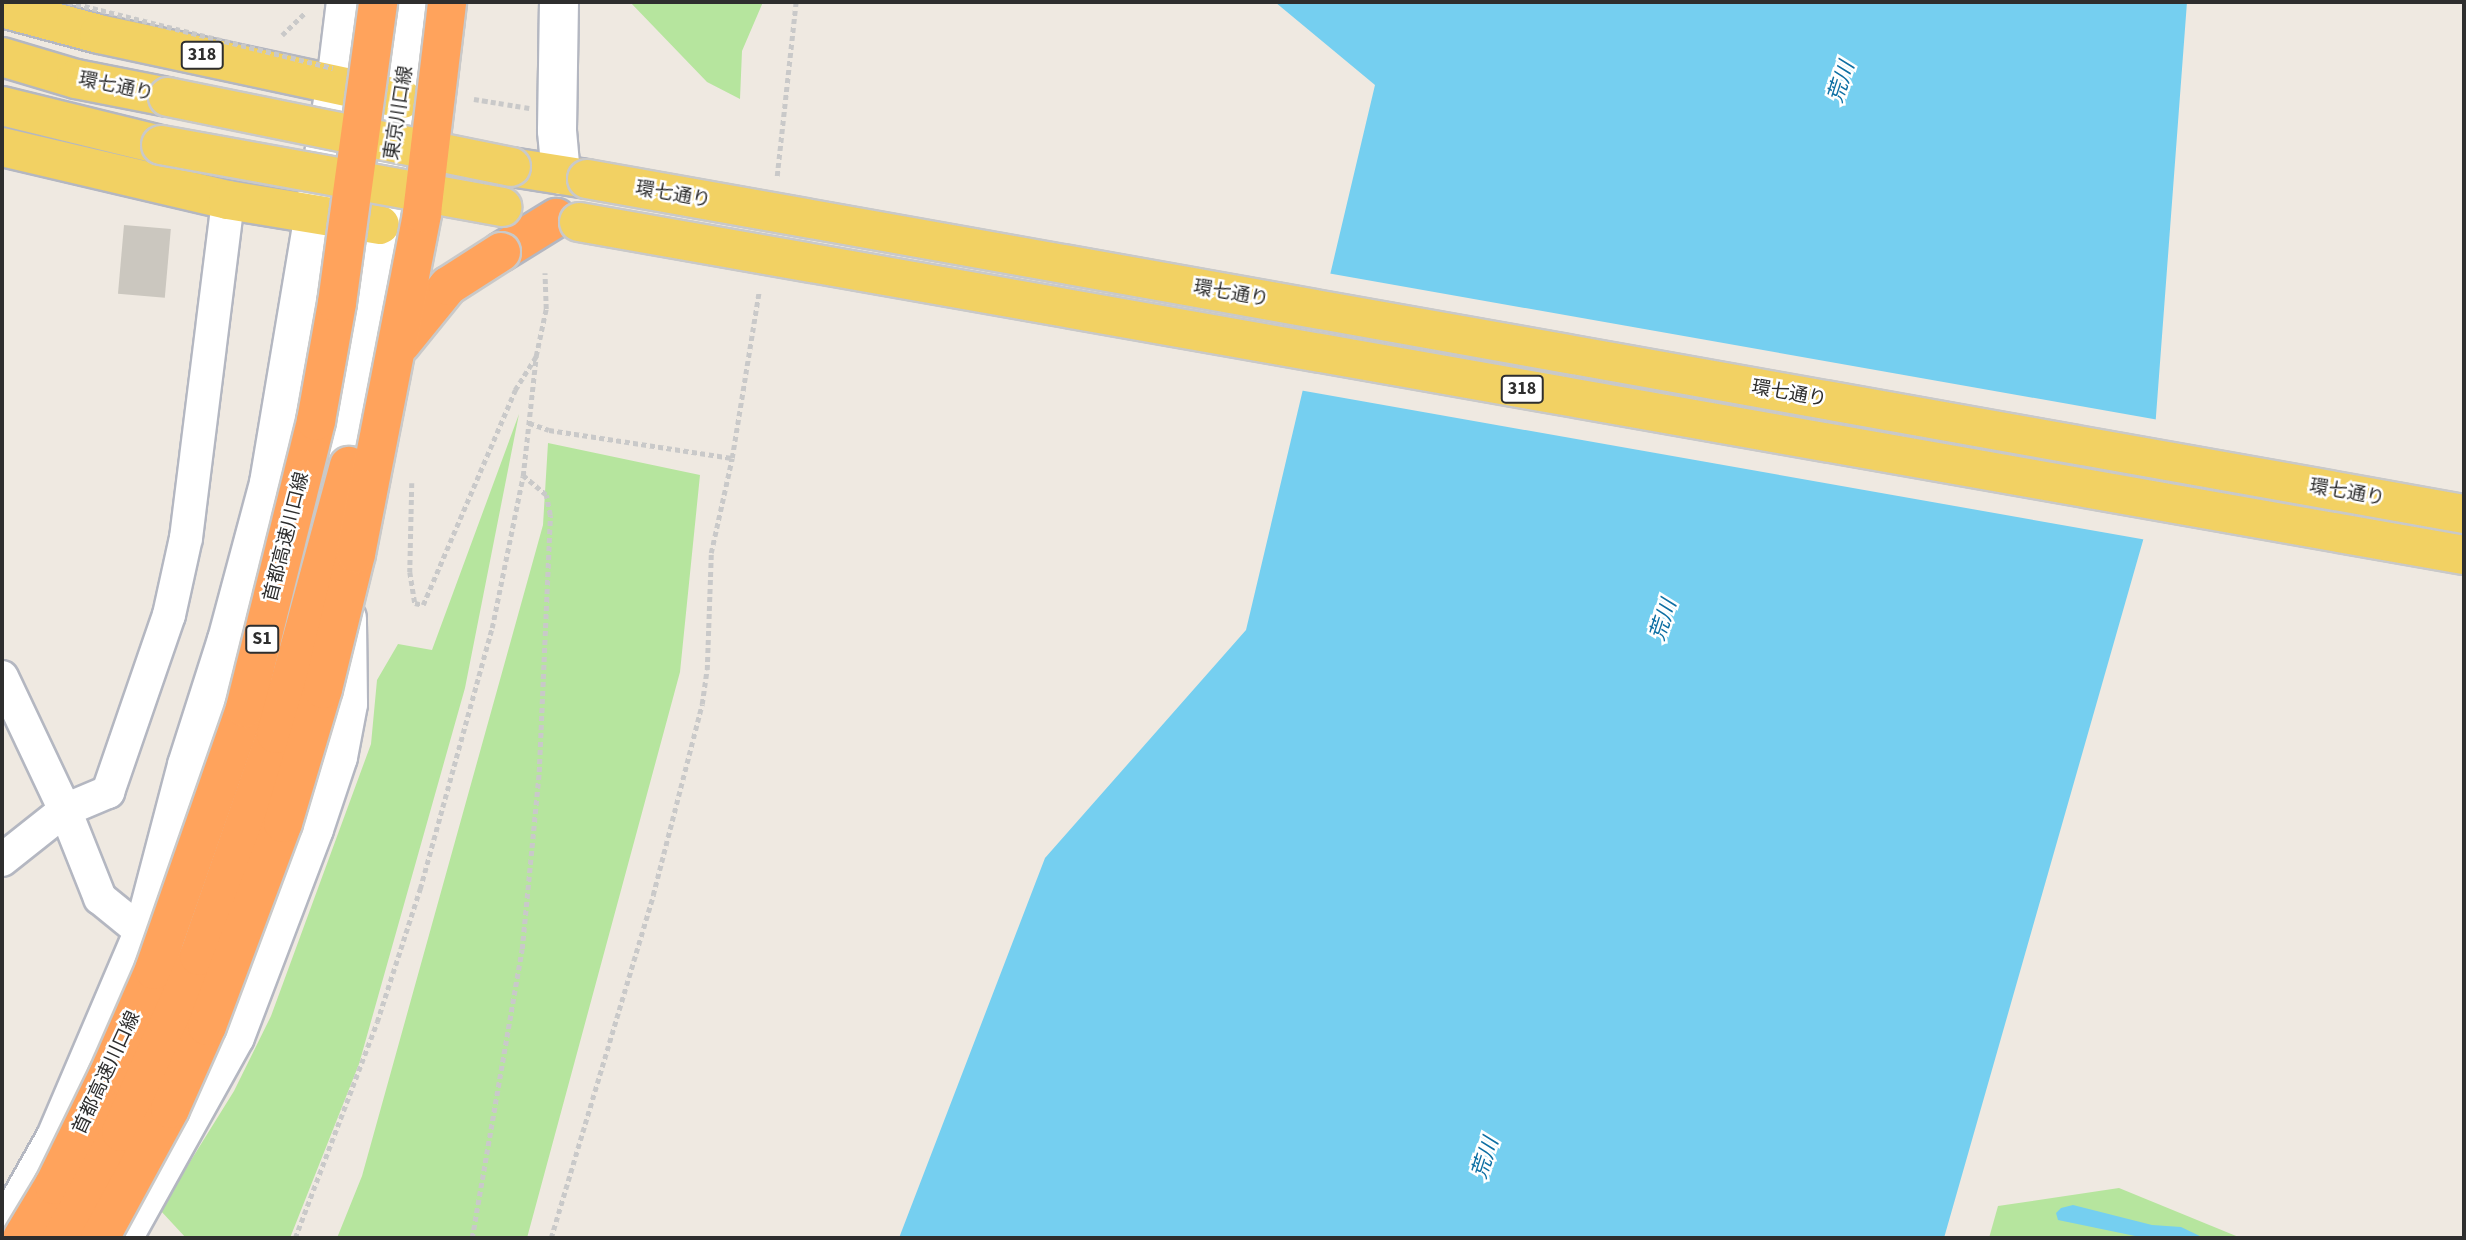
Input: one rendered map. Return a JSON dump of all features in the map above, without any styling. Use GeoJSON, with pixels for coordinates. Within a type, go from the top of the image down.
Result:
{"type":"FeatureCollection","features":[{"type":"Feature","properties":{"kind":"highway","name":"首都高速川口線"},"geometry":{"type":"LineString","coordinates":[[22,1238],[54,1185],[102,1088],[154,970],[245,708],[316,421],[337,303],[378,2]]}},
{"type":"Feature","properties":{"kind":"highway"},"geometry":{"type":"LineString","coordinates":[[100,1238],[170,1109],[207,1026],[283,823],[323,689],[356,554],[422,213],[447,2]]}},
{"type":"Feature","properties":{"kind":"highway"},"geometry":{"type":"LineString","coordinates":[[62,1238],[121,1132],[208,931],[276,734],[362,419],[380,375],[413,327],[448,286],[501,252],[568,220]]}},
{"type":"Feature","properties":{"kind":"highway"},"geometry":{"type":"LineString","coordinates":[[83,1238],[189,1030],[223,945],[309,680],[343,547]]}},
{"type":"Feature","properties":{"kind":"main road","name":"318"},"geometry":{"type":"LineString","coordinates":[[2,8],[99,34],[337,76],[402,99]]}},
{"type":"Feature","properties":{"kind":"main road","name":"環七通り"},"geometry":{"type":"LineString","coordinates":[[2,57],[76,79],[512,167],[2464,514]]}},
{"type":"Feature","properties":{"kind":"main road","name":"318"},"geometry":{"type":"LineString","coordinates":[[2,106],[161,145],[568,220],[2464,555]]}},
{"type":"Feature","properties":{"kind":"main road"},"geometry":{"type":"LineString","coordinates":[[2,147],[228,200],[380,225]]}},
{"type":"Feature","properties":{"kind":"street"},"geometry":{"type":"LineString","coordinates":[[2,1233],[56,1137],[143,933],[187,765],[227,640],[269,483],[337,76],[346,2]]}},
{"type":"Feature","properties":{"kind":"street","name":"東京川口線"},"geometry":{"type":"LineString","coordinates":[[123,1238],[235,1037],[338,757],[348,704],[343,547],[351,408],[402,99],[415,2]]}},
{"type":"Feature","properties":{"kind":"street"},"geometry":{"type":"LineString","coordinates":[[559,2],[557,131],[574,177]]}},
{"type":"Feature","properties":{"kind":"street"},"geometry":{"type":"LineString","coordinates":[[2,860],[65,810],[108,792],[169,615],[186,538],[228,200]]}},
{"type":"Feature","properties":{"kind":"street"},"geometry":{"type":"LineString","coordinates":[[2,677],[65,810],[100,898],[143,933]]}},
{"type":"Feature","properties":{"kind":"path"},"geometry":{"type":"LineString","coordinates":[[68,2],[276,52],[337,76]]}},
{"type":"Feature","properties":{"kind":"path"},"geometry":{"type":"LineString","coordinates":[[775,188],[796,2]]}},
{"type":"Feature","properties":{"kind":"path"},"geometry":{"type":"LineString","coordinates":[[276,52],[282,34],[308,10]]}},
{"type":"Feature","properties":{"kind":"path"},"geometry":{"type":"LineString","coordinates":[[465,97],[529,108]]}},
{"type":"Feature","properties":{"kind":"path"},"geometry":{"type":"LineString","coordinates":[[295,1238],[377,1022],[420,889],[492,628],[523,476],[536,356],[546,309],[543,274],[552,268]]}},
{"type":"Feature","properties":{"kind":"path"},"geometry":{"type":"LineString","coordinates":[[551,1238],[653,895],[702,704],[707,670],[711,553],[733,458],[761,279]]}},
{"type":"Feature","properties":{"kind":"path"},"geometry":{"type":"LineString","coordinates":[[412,480],[410,572],[415,603],[422,605],[514,390],[536,356]]}},
{"type":"Feature","properties":{"kind":"path"},"geometry":{"type":"LineString","coordinates":[[529,423],[549,430],[733,458]]}},
{"type":"Feature","properties":{"kind":"path"},"geometry":{"type":"LineString","coordinates":[[472,1238],[522,948],[539,772],[550,515],[546,495],[523,476]]}},
{"type":"Feature","properties":{"kind":"green space"},"geometry":{"type":"Polygon","coordinates":[[[630,2],[763,2],[742,51],[740,99],[707,82],[630,2]]]}},
{"type":"Feature","properties":{"kind":"green space"},"geometry":{"type":"Polygon","coordinates":[[[519,414],[465,688],[359,1064],[290,1238],[186,1238],[160,1210],[234,1091],[271,1016],[371,744],[377,680],[398,644],[432,650],[519,414]]]}},
{"type":"Feature","properties":{"kind":"green space"},"geometry":{"type":"Polygon","coordinates":[[[548,443],[700,475],[680,672],[527,1238],[337,1238],[362,1176],[543,525],[548,443]]]}},
{"type":"Feature","properties":{"kind":"green space"},"geometry":{"type":"Polygon","coordinates":[[[2119,1188],[2241,1238],[1989,1238],[1998,1206],[2119,1188]]]}},
{"type":"Feature","properties":{"kind":"water","name":"荒川"},"geometry":{"type":"Polygon","coordinates":[[[1275,2],[2187,2],[2148,523],[1944,1238],[899,1238],[1045,858],[1246,630],[1375,85],[1275,2]]]}},
{"type":"Feature","properties":{"kind":"water"},"geometry":{"type":"Polygon","coordinates":[[[2073,1205],[2152,1225],[2181,1227],[2204,1238],[2140,1237],[2058,1220],[2056,1213],[2061,1208],[2073,1205]]]}},
{"type":"Feature","properties":{"kind":"pier"},"geometry":{"type":"Polygon","coordinates":[[[1327,273],[2159,420],[2151,523],[2147,540],[1299,390],[1327,273]]]}},
{"type":"Feature","properties":{"kind":"building"},"geometry":{"type":"Polygon","coordinates":[[[124,225],[171,229],[165,298],[118,294],[124,225]]]}}]}
